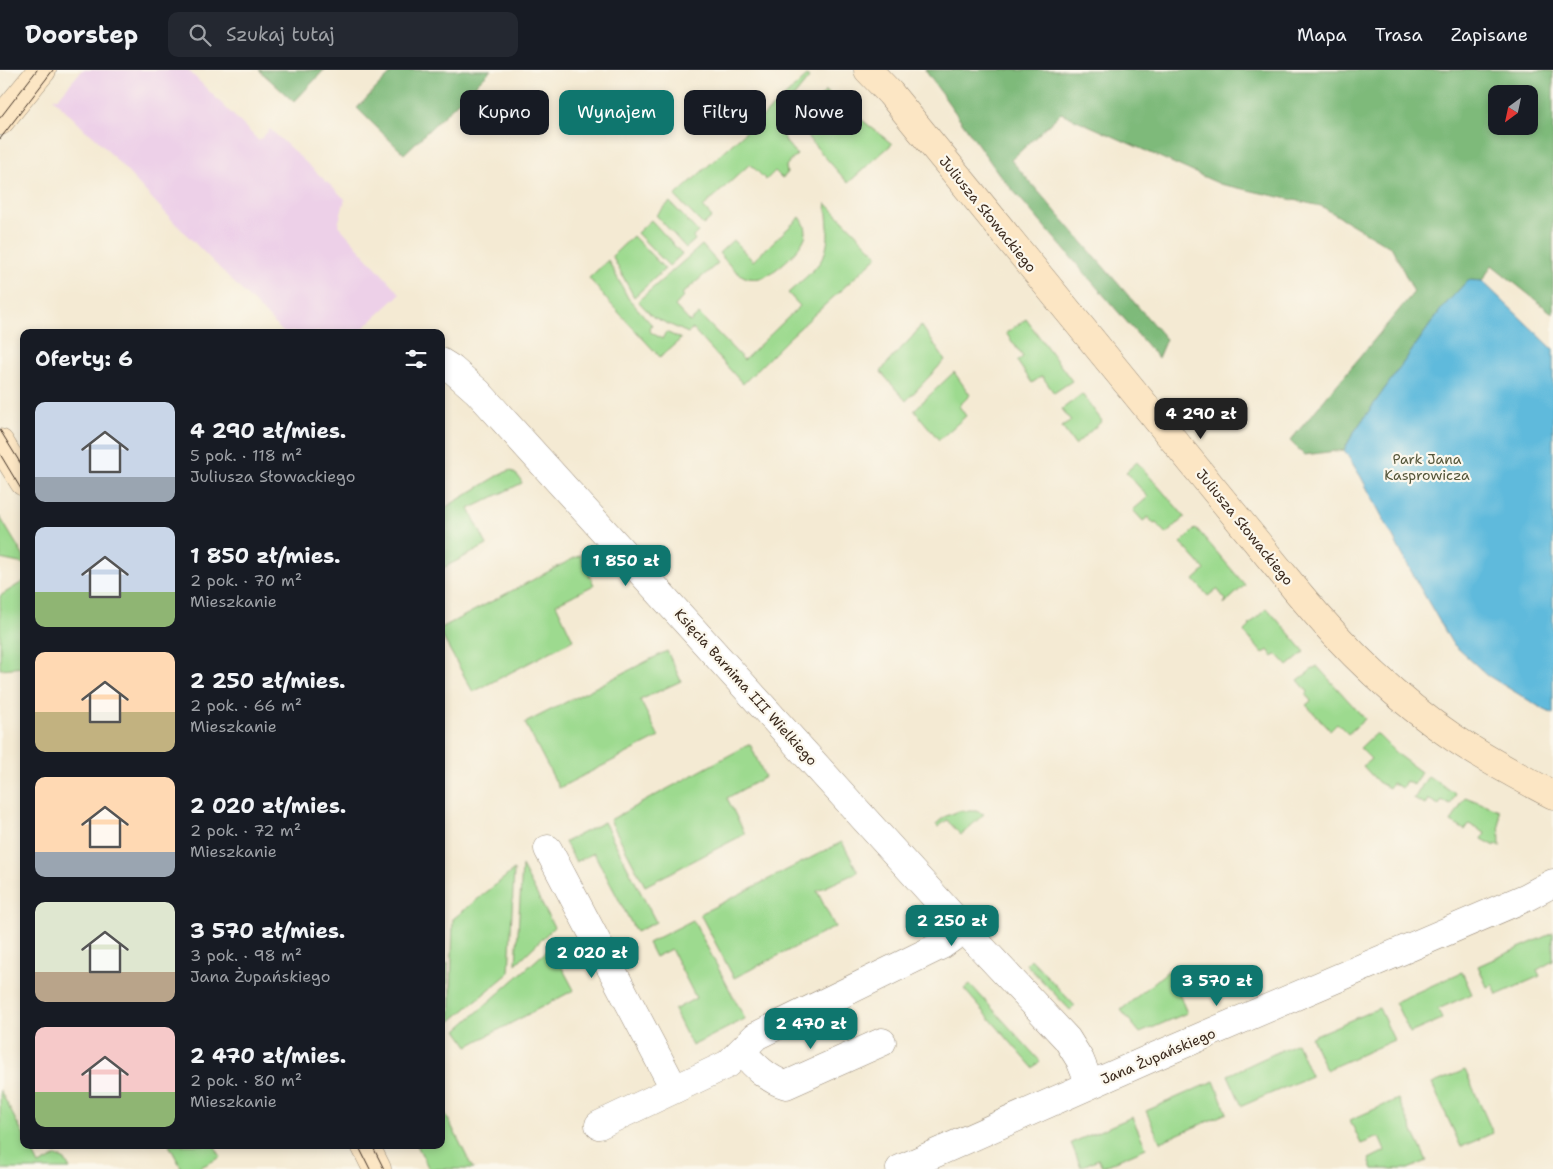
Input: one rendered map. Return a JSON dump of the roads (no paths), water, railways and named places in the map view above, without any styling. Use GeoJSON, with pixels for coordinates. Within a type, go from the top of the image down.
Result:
{"type":"FeatureCollection","features":[{"type":"Feature","properties":{"kind":"street"},"geometry":{"type":"LineString","coordinates":[[0,122],[42,70]]}},
{"type":"Feature","properties":{"kind":"street","name":"Juliusza Słowackiego"},"geometry":{"type":"LineString","coordinates":[[868,70],[890,93],[1301,596],[1343,644],[1398,695],[1444,731],[1480,754],[1553,795]]}},
{"type":"Feature","properties":{"kind":"street","name":"Księcia Barnima III Wielkiego"},"geometry":{"type":"LineString","coordinates":[[445,365],[478,392],[964,929],[1067,1039],[1080,1060],[1090,1085]]}},
{"type":"Feature","properties":{"kind":"street"},"geometry":{"type":"LineString","coordinates":[[0,443],[20,476]]}},
{"type":"Feature","properties":{"kind":"street"},"geometry":{"type":"LineString","coordinates":[[548,849],[674,1088]]}},
{"type":"Feature","properties":{"kind":"street","name":"Jana Żupańskiego"},"geometry":{"type":"LineString","coordinates":[[900,1169],[1527,897],[1553,883]]}},
{"type":"Feature","properties":{"kind":"street"},"geometry":{"type":"LineString","coordinates":[[599,1125],[728,1064],[756,1036],[942,945],[964,929]]}},
{"type":"Feature","properties":{"kind":"street"},"geometry":{"type":"LineString","coordinates":[[741,1052],[765,1075],[777,1082],[786,1084],[882,1042]]}},
{"type":"Feature","properties":{"kind":"street"},"geometry":{"type":"LineString","coordinates":[[367,1149],[377,1169]]}},
{"type":"Feature","properties":{"kind":"water"},"geometry":{"type":"Polygon","coordinates":[[[1468,280],[1482,281],[1553,349],[1553,714],[1487,675],[1452,643],[1361,477],[1344,450],[1354,432],[1442,308],[1468,280]]]}},
{"type":"Feature","properties":{"kind":"tram line"},"geometry":{"type":"LineString","coordinates":[[0,118],[37,70]]}},
{"type":"Feature","properties":{"kind":"tram line"},"geometry":{"type":"LineString","coordinates":[[0,139],[53,70]]}},
{"type":"Feature","properties":{"kind":"tram line"},"geometry":{"type":"LineString","coordinates":[[0,430],[20,462]]}},
{"type":"Feature","properties":{"kind":"tram line"},"geometry":{"type":"LineString","coordinates":[[0,454],[20,487]]}},
{"type":"Feature","properties":{"kind":"tram line"},"geometry":{"type":"LineString","coordinates":[[360,1149],[370,1169]]}},
{"type":"Feature","properties":{"kind":"tram line"},"geometry":{"type":"LineString","coordinates":[[374,1149],[384,1169]]}},
{"type":"Feature","properties":{"kind":"park label","name":"Park Jana Kasprowicza"},"geometry":{"type":"Point","coordinates":[1427,468]}}]}
